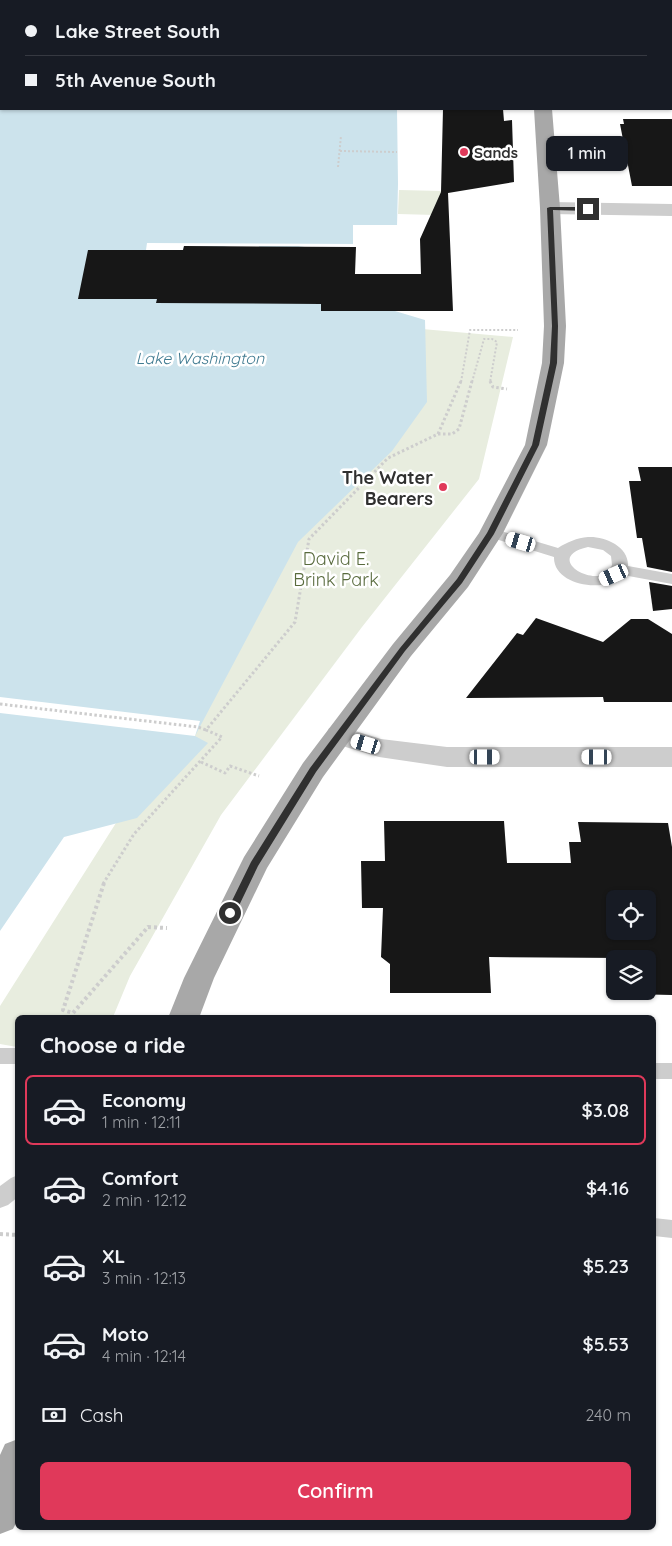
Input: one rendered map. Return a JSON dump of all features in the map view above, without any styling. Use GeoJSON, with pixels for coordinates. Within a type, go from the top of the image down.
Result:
{"type":"FeatureCollection","features":[{"type":"Feature","properties":{"kind":"main road"},"geometry":{"type":"LineString","coordinates":[[184,1015],[199,978],[254,864],[313,770],[402,650],[459,581],[491,534],[536,445],[554,363],[555,326],[550,208],[543,110]]}},
{"type":"Feature","properties":{"kind":"main road"},"geometry":{"type":"LineString","coordinates":[[0,1516],[15,1466]]}},
{"type":"Feature","properties":{"kind":"street"},"geometry":{"type":"LineString","coordinates":[[550,208],[672,210]]}},
{"type":"Feature","properties":{"kind":"street"},"geometry":{"type":"LineString","coordinates":[[339,735],[379,748],[447,757],[672,757]]}},
{"type":"Feature","properties":{"kind":"lane"},"geometry":{"type":"LineString","coordinates":[[491,534],[562,554]]}},
{"type":"Feature","properties":{"kind":"lane"},"geometry":{"type":"LineString","coordinates":[[577,543],[600,544],[618,554],[622,561],[620,569],[614,575],[605,579],[581,579],[571,575],[563,568],[560,561],[562,554],[577,543]]}},
{"type":"Feature","properties":{"kind":"lane"},"geometry":{"type":"LineString","coordinates":[[620,569],[672,579]]}},
{"type":"Feature","properties":{"kind":"lane"},"geometry":{"type":"LineString","coordinates":[[0,1056],[15,1056]]}},
{"type":"Feature","properties":{"kind":"lane"},"geometry":{"type":"LineString","coordinates":[[656,1071],[672,1071]]}},
{"type":"Feature","properties":{"kind":"lane"},"geometry":{"type":"LineString","coordinates":[[0,1199],[15,1186]]}},
{"type":"Feature","properties":{"kind":"lane"},"geometry":{"type":"LineString","coordinates":[[656,1227],[672,1229]]}},
{"type":"Feature","properties":{"kind":"path"},"geometry":{"type":"LineString","coordinates":[[338,167],[341,136]]}},
{"type":"Feature","properties":{"kind":"path"},"geometry":{"type":"LineString","coordinates":[[340,151],[397,152]]}},
{"type":"Feature","properties":{"kind":"path"},"geometry":{"type":"LineString","coordinates":[[438,434],[461,382],[470,330],[518,330]]}},
{"type":"Feature","properties":{"kind":"path"},"geometry":{"type":"LineString","coordinates":[[206,730],[295,622],[309,539],[388,458],[438,434],[457,432],[484,339],[492,338],[497,342],[490,382],[493,387],[507,390]]}},
{"type":"Feature","properties":{"kind":"path"},"geometry":{"type":"LineString","coordinates":[[0,704],[198,727],[222,737],[134,834],[105,879],[63,1010],[72,1013],[148,927],[167,928]]}},
{"type":"Feature","properties":{"kind":"path"},"geometry":{"type":"LineString","coordinates":[[201,762],[225,773],[230,766],[259,776]]}},
{"type":"Feature","properties":{"kind":"path"},"geometry":{"type":"LineString","coordinates":[[0,1234],[15,1235]]}},
{"type":"Feature","properties":{"kind":"green space"},"geometry":{"type":"Polygon","coordinates":[[[399,190],[442,191],[435,215],[398,214],[399,190]]]}},
{"type":"Feature","properties":{"kind":"green space","name":"David E. Brink Park"},"geometry":{"type":"Polygon","coordinates":[[[422,329],[513,337],[479,479],[362,627],[221,815],[130,976],[114,1015],[15,1015],[15,1047],[0,1044],[0,1006],[249,613],[422,329]]]}},
{"type":"Feature","properties":{"kind":"water","name":"Lake Washington"},"geometry":{"type":"Polygon","coordinates":[[[0,110],[397,110],[398,184],[395,311],[425,320],[427,402],[392,451],[298,542],[195,736],[208,743],[137,818],[64,837],[0,931],[0,110]]]}},
{"type":"Feature","properties":{"kind":"pier"},"geometry":{"type":"Polygon","coordinates":[[[353,225],[397,225],[398,280],[362,280],[362,274],[355,274],[355,247],[334,247],[333,251],[298,246],[259,246],[258,251],[223,246],[184,246],[183,250],[146,250],[147,243],[353,244],[353,225]]]}},
{"type":"Feature","properties":{"kind":"pier"},"geometry":{"type":"Polygon","coordinates":[[[0,697],[200,721],[195,736],[0,713],[0,697]]]}},
{"type":"Feature","properties":{"kind":"building"},"geometry":{"type":"Polygon","coordinates":[[[443,110],[503,110],[504,121],[512,120],[514,182],[448,193],[453,311],[321,311],[321,304],[156,303],[157,299],[78,299],[88,250],[183,250],[184,246],[356,247],[355,274],[421,274],[420,239],[441,192],[443,110]]]}},
{"type":"Feature","properties":{"kind":"building"},"geometry":{"type":"Polygon","coordinates":[[[623,119],[672,119],[672,186],[632,186],[620,124],[624,124],[623,119]]]}},
{"type":"Feature","properties":{"kind":"building"},"geometry":{"type":"Polygon","coordinates":[[[638,467],[672,467],[672,572],[647,567],[642,538],[637,538],[629,481],[641,481],[638,467]]]}},
{"type":"Feature","properties":{"kind":"building"},"geometry":{"type":"Polygon","coordinates":[[[649,582],[672,586],[672,609],[653,611],[649,582]]]}},
{"type":"Feature","properties":{"kind":"building"},"geometry":{"type":"Polygon","coordinates":[[[536,618],[603,642],[631,619],[648,619],[672,634],[672,702],[604,702],[603,697],[466,698],[517,633],[523,635],[536,618]]]}},
{"type":"Feature","properties":{"kind":"building"},"geometry":{"type":"Polygon","coordinates":[[[384,821],[504,821],[507,863],[571,863],[569,842],[581,842],[578,822],[668,823],[672,847],[672,995],[656,995],[656,950],[606,950],[606,958],[489,957],[491,993],[390,993],[390,964],[381,957],[383,908],[362,908],[361,861],[385,861],[384,821]]]}},
{"type":"Feature","properties":{"kind":"place","name":"Sands"},"geometry":{"type":"Point","coordinates":[464,152]}},
{"type":"Feature","properties":{"kind":"place","name":"The Water Bearers"},"geometry":{"type":"Point","coordinates":[443,487]}},
{"type":"Feature","properties":{"kind":"route"},"geometry":{"type":"LineString","coordinates":[[230,913],[254,864],[313,770],[402,650],[459,581],[491,534],[536,445],[554,363],[555,326],[550,208],[588,209]]}}]}
